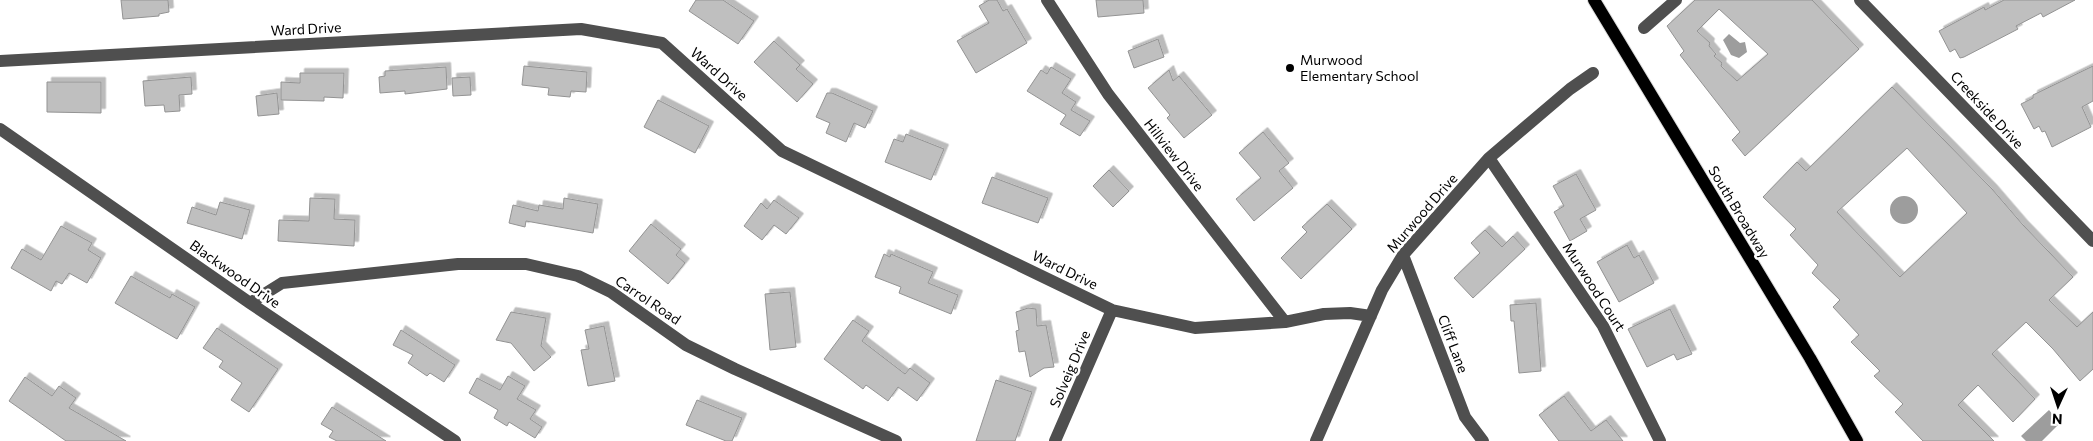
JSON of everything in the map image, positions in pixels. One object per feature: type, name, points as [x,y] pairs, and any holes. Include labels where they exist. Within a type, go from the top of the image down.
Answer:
[{"type":"main road","name":"South Broadway","points":[[1594,0],[1810,358],[1857,441]]},
{"type":"street","name":"Hillview Drive","points":[[1047,0],[1108,94],[1285,322]]},
{"type":"street","name":"Creekside Drive","points":[[1860,0],[2093,241]]},
{"type":"street","points":[[1653,15],[1670,1]]},
{"type":"street","points":[[1644,28],[1670,1]]},
{"type":"street","name":"Ward Drive","points":[[0,61],[581,29],[662,43],[782,151],[1112,310],[1195,328],[1285,322],[1324,314],[1350,312],[1371,316]]},
{"type":"street","name":"Murwood Drive","points":[[1316,441],[1382,290],[1403,255],[1489,158],[1570,89],[1593,73]]},
{"type":"street","name":"Blackwood Drive","points":[[0,129],[250,303],[455,441]]},
{"type":"street","name":"Murwood Court","points":[[1489,158],[1604,326],[1660,441]]},
{"type":"street","name":"Cliff Lane","points":[[1403,255],[1465,417],[1483,441]]},
{"type":"street","name":"Carrol Road","points":[[250,303],[282,283],[458,264],[526,264],[578,276],[611,292],[686,345],[735,370],[896,441]]},
{"type":"street","name":"Solveig Drive","points":[[1055,441],[1112,310]]},
{"type":"shaded area","points":[[1729,34],[1740,43],[1745,42],[1747,52],[1739,58],[1731,55],[1723,40]]},
{"type":"shaded area","points":[[1904,196],[1914,200],[1918,210],[1914,220],[1904,224],[1894,220],[1890,210],[1894,200]]},
{"type":"shaded area","points":[[2049,410],[2060,423],[2042,441],[2026,441],[2021,436]]},
{"type":"building","points":[[121,0],[168,0],[169,12],[159,14],[159,16],[123,19]]},
{"type":"building","points":[[696,0],[723,0],[754,21],[738,44],[689,11]]},
{"type":"building","points":[[989,0],[997,0],[1003,11],[1007,9],[1027,43],[976,73],[957,41],[989,23],[979,6]]},
{"type":"building","points":[[1096,0],[1143,0],[1144,13],[1098,17]]},
{"type":"building","points":[[1695,0],[1812,0],[1859,49],[1745,156],[1732,140],[1740,132],[1680,55],[1684,51],[1667,26]],"holes":[[[1719,9],[1768,54],[1737,81],[1721,66],[1722,63],[1714,56],[1716,54],[1709,46],[1710,43],[1697,31]]]},
{"type":"building","points":[[2004,0],[2075,0],[2043,17],[2041,13],[2016,26],[2018,29],[1964,57],[1960,58],[1955,49],[1950,52],[1939,31],[1984,7],[1985,10]]},
{"type":"building","points":[[1158,39],[1164,57],[1134,68],[1128,51]]},
{"type":"building","points":[[774,41],[800,65],[796,69],[813,84],[797,102],[754,62]]},
{"type":"building","points":[[524,66],[587,72],[586,92],[571,91],[570,97],[548,95],[549,88],[522,85]]},
{"type":"building","points":[[2093,66],[2093,101],[2082,107],[2091,127],[2052,147],[2045,131],[2042,132],[2039,126],[2034,129],[2021,104],[2033,98],[2033,95]]},
{"type":"building","points":[[446,67],[447,89],[405,94],[405,91],[380,93],[379,77],[385,76],[385,71]]},
{"type":"building","points":[[1051,67],[1071,79],[1062,93],[1076,102],[1071,110],[1090,121],[1080,136],[1060,124],[1066,115],[1027,91],[1041,70],[1047,74]]},
{"type":"building","points":[[1169,70],[1173,81],[1179,76],[1212,115],[1184,138],[1167,118],[1170,115],[1148,88]]},
{"type":"building","points":[[300,73],[344,73],[343,98],[324,97],[324,101],[281,100],[281,82],[300,83]]},
{"type":"building","points":[[191,77],[192,94],[179,95],[180,111],[165,112],[164,105],[145,106],[143,81]]},
{"type":"building","points":[[470,77],[471,95],[453,96],[452,78]]},
{"type":"building","points":[[47,82],[101,82],[101,113],[47,112]]},
{"type":"building","points":[[1892,87],[1992,189],[2023,225],[2073,277],[2049,300],[2077,327],[2093,312],[2093,369],[2080,381],[2053,349],[2026,322],[1992,354],[2035,399],[2013,422],[1978,385],[1958,405],[1994,441],[1923,441],[1895,412],[1903,404],[1874,376],[1880,371],[1851,342],[1859,335],[1833,307],[1840,300],[1812,273],[1818,265],[1790,235],[1796,229],[1763,197],[1797,162],[1806,171]],"holes":[[[1907,148],[1967,213],[1900,277],[1837,212]]]},
{"type":"building","points":[[277,93],[279,114],[258,116],[256,96]]},
{"type":"building","points":[[827,93],[832,93],[873,111],[865,128],[854,123],[846,142],[826,133],[830,123],[816,117]]},
{"type":"building","points":[[658,100],[709,126],[695,153],[644,127]]},
{"type":"building","points":[[1263,132],[1289,163],[1279,171],[1293,188],[1254,221],[1236,199],[1261,178],[1239,153]]},
{"type":"building","points":[[906,134],[944,149],[931,180],[885,162],[894,139],[903,142]]},
{"type":"building","points":[[1109,170],[1129,191],[1113,207],[1093,186]]},
{"type":"building","points":[[1576,174],[1596,210],[1580,219],[1587,231],[1570,241],[1554,212],[1564,206],[1553,186]]},
{"type":"building","points":[[992,177],[1048,198],[1038,223],[982,203]]},
{"type":"building","points":[[310,198],[335,199],[334,219],[355,220],[354,246],[278,241],[279,220],[309,221]]},
{"type":"building","points":[[564,198],[598,204],[593,233],[526,221],[525,227],[509,223],[513,205],[538,211],[539,205],[563,209]]},
{"type":"building","points":[[774,200],[799,218],[786,234],[774,225],[762,240],[744,226],[761,203],[767,209]]},
{"type":"building","points":[[220,202],[250,210],[242,239],[187,223],[192,207],[216,215]]},
{"type":"building","points":[[1327,204],[1352,229],[1301,279],[1281,258],[1307,232],[1302,227]]},
{"type":"building","points":[[651,224],[681,249],[676,255],[685,263],[668,284],[629,251]]},
{"type":"building","points":[[61,226],[92,243],[88,250],[101,258],[87,283],[69,273],[62,284],[56,281],[51,291],[11,268],[22,249],[41,260]]},
{"type":"building","points":[[1485,230],[1502,247],[1513,236],[1525,249],[1473,298],[1454,278],[1480,253],[1471,243]]},
{"type":"building","points":[[1627,245],[1634,258],[1639,255],[1654,283],[1619,302],[1597,262]]},
{"type":"building","points":[[884,254],[890,257],[891,254],[933,272],[928,283],[958,295],[951,314],[899,293],[901,287],[875,277]]},
{"type":"building","points":[[131,276],[170,298],[172,294],[195,307],[177,339],[115,303]]},
{"type":"building","points":[[790,292],[796,347],[770,350],[765,294]]},
{"type":"building","points":[[1536,303],[1541,371],[1519,373],[1514,321],[1511,321],[1510,305]]},
{"type":"building","points":[[1028,308],[1036,309],[1037,326],[1046,325],[1054,367],[1044,368],[1030,377],[1025,351],[1019,352],[1016,331],[1019,330],[1016,312]]},
{"type":"building","points":[[1670,309],[1692,354],[1677,360],[1674,354],[1647,367],[1628,329]]},
{"type":"building","points":[[511,312],[546,318],[541,346],[551,357],[534,371],[511,343],[496,340]]},
{"type":"building","points":[[853,320],[869,331],[862,341],[905,374],[910,368],[930,383],[917,401],[898,387],[888,401],[866,385],[863,389],[824,359]]},
{"type":"building","points":[[604,326],[615,381],[588,386],[581,350],[589,349],[585,330]]},
{"type":"building","points":[[217,328],[278,369],[249,412],[231,400],[242,383],[219,367],[223,361],[203,348]]},
{"type":"building","points":[[401,330],[455,365],[444,382],[430,373],[427,376],[408,363],[413,355],[393,345]]},
{"type":"building","points":[[508,376],[525,386],[517,399],[536,410],[530,419],[542,427],[535,438],[509,422],[507,426],[494,418],[498,410],[469,393],[477,378],[500,390]]},
{"type":"building","points":[[25,377],[52,396],[59,386],[76,398],[69,408],[126,441],[66,441],[9,401]]},
{"type":"building","points":[[996,380],[1032,392],[1015,441],[976,441]]},
{"type":"building","points":[[1564,396],[1591,431],[1606,420],[1623,441],[1559,441],[1539,415]]},
{"type":"building","points":[[697,400],[742,418],[732,441],[726,441],[686,425]]},
{"type":"building","points":[[332,407],[386,441],[337,441],[329,437],[333,431],[321,424]]},
{"type":"place","name":"Murwood Elementary School","points":[[1290,68]]}]
